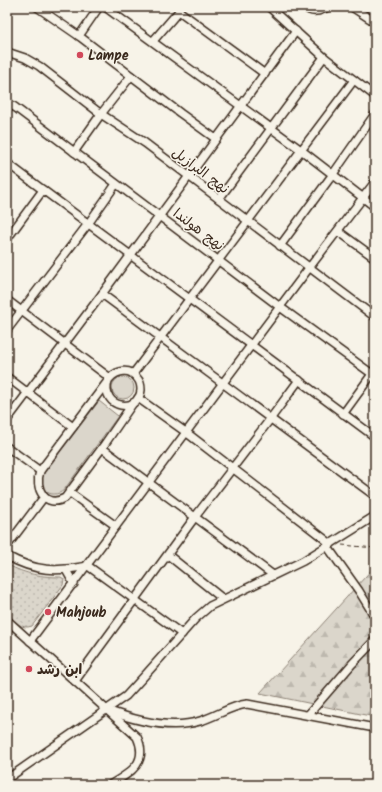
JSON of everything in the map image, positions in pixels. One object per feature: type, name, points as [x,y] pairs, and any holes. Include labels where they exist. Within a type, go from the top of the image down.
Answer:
[{"type":"street","points":[[37,7],[79,36],[216,139]]},
{"type":"street","points":[[79,36],[99,7]]},
{"type":"street","points":[[105,7],[301,150],[375,207]]},
{"type":"street","points":[[269,7],[324,57],[375,96]]},
{"type":"street","points":[[305,7],[308,10],[315,12],[328,7]]},
{"type":"street","points":[[352,7],[375,22]]},
{"type":"street","points":[[153,41],[179,9],[265,74]]},
{"type":"street","points":[[7,420],[296,32]]},
{"type":"street","name":"نهج البرازيل","points":[[7,52],[25,58],[39,66],[101,114],[145,143],[375,317]]},
{"type":"street","points":[[219,199],[324,57]]},
{"type":"street","points":[[74,152],[131,76]]},
{"type":"street","points":[[133,374],[354,80]]},
{"type":"street","name":"نهج هولندا","points":[[7,102],[280,307],[374,373]]},
{"type":"street","points":[[280,246],[375,114]]},
{"type":"street","points":[[7,163],[375,437]]},
{"type":"street","points":[[30,641],[88,566],[116,526],[375,182]]},
{"type":"street","points":[[7,330],[88,224],[116,184]]},
{"type":"street","points":[[7,239],[43,190]]},
{"type":"street","points":[[338,231],[375,258]]},
{"type":"street","points":[[102,294],[375,496]]},
{"type":"street","points":[[7,300],[64,343],[109,380]]},
{"type":"street","points":[[123,371],[133,374],[140,382],[141,388],[136,400],[70,493],[60,500],[50,500],[44,497],[38,484],[40,471],[109,380],[118,372],[123,371]]},
{"type":"street","points":[[343,414],[374,373]]},
{"type":"street","points":[[7,377],[73,427]]},
{"type":"street","points":[[109,380],[106,392],[112,402],[122,406],[136,400]]},
{"type":"street","points":[[75,681],[195,517],[234,468],[298,380]]},
{"type":"street","points":[[136,400],[187,432],[329,545],[375,617]]},
{"type":"street","points":[[7,447],[40,471]]},
{"type":"street","points":[[102,448],[273,575]]},
{"type":"street","points":[[70,493],[116,526]]},
{"type":"street","points":[[7,548],[44,497]]},
{"type":"street","points":[[7,778],[126,696],[203,612],[224,599],[303,561],[375,516]]},
{"type":"street","points":[[168,555],[224,599]]},
{"type":"street","points":[[7,556],[26,564],[52,570],[66,570],[88,566],[182,634]]},
{"type":"street","points":[[66,570],[74,584]]},
{"type":"street","points":[[7,620],[137,737],[142,747],[141,756],[136,766],[123,777],[110,785]]},
{"type":"street","points":[[308,715],[375,640]]},
{"type":"street","points":[[107,710],[137,720],[175,725],[200,721],[233,707],[247,704],[375,728]]},
{"type":"path","points":[[329,545],[375,548]]},
{"type":"green space","points":[[123,377],[131,380],[134,388],[131,396],[123,399],[115,396],[112,388],[115,380]]},
{"type":"green space","points":[[99,401],[118,416],[64,490],[54,494],[46,491],[43,488],[41,479],[43,474]]},
{"type":"green space","points":[[8,565],[27,573],[40,576],[61,577],[64,579],[63,585],[32,626],[21,626],[7,615]]},
{"type":"green space","points":[[375,566],[375,717],[260,693]]},
{"type":"place","name":"Lampe","points":[[80,55]]},
{"type":"place","name":"Mahjoub","points":[[48,612]]},
{"type":"place","name":"ابن رشد","points":[[29,669]]}]
